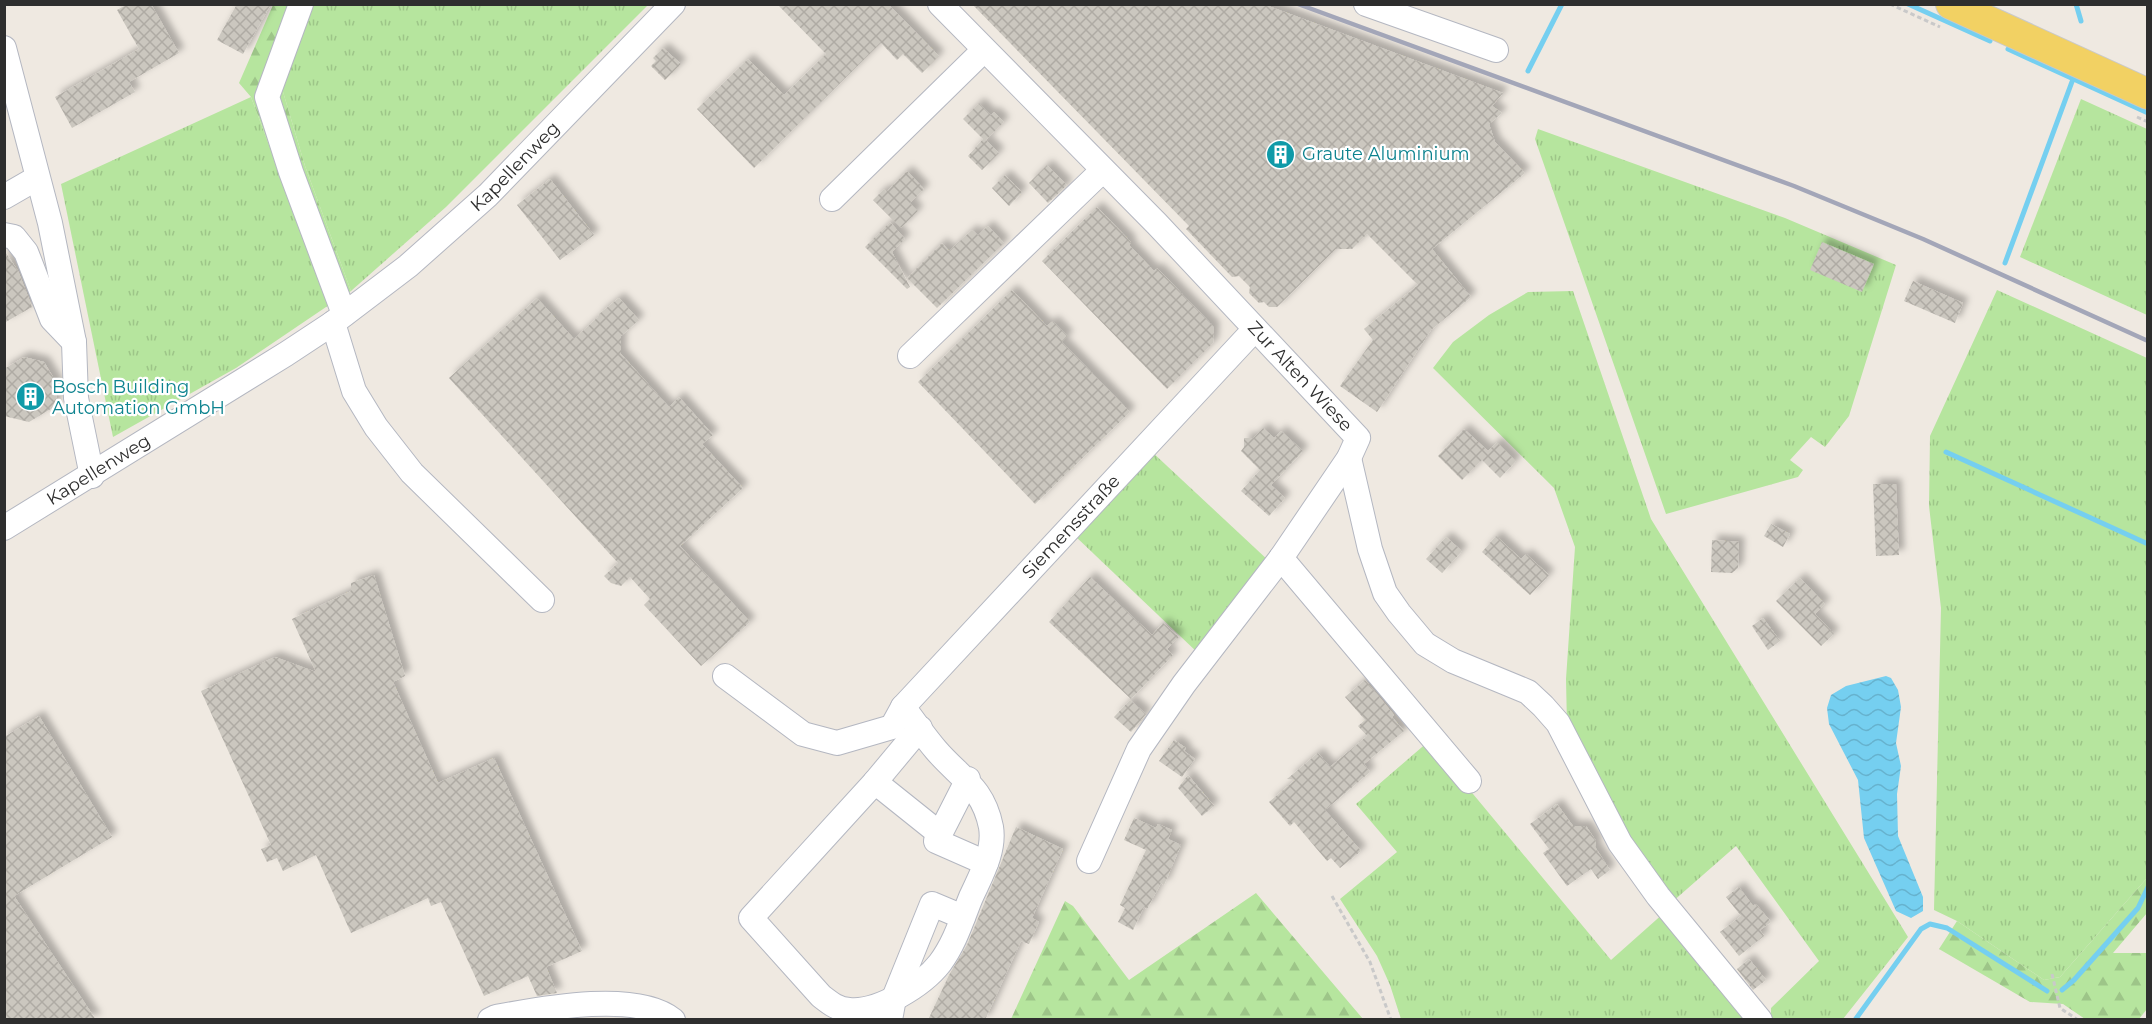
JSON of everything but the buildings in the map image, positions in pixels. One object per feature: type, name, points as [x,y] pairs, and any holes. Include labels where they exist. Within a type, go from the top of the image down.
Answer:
[{"type":"main road","points":[[1952,4],[2148,94]]},
{"type":"street","points":[[301,4],[267,97],[339,319],[354,391],[376,427],[412,473],[542,600]]},
{"type":"street","name":"Kapellenweg","points":[[4,528],[92,476],[339,319],[408,266],[488,195],[674,4]]},
{"type":"street","name":"Zur Alten Wiese","points":[[940,4],[1156,224],[1358,438],[1349,458],[1281,558],[1184,684],[1140,749],[1089,861]]},
{"type":"street","points":[[1366,4],[1496,50]]},
{"type":"street","points":[[4,48],[50,223],[74,342],[76,398],[92,476]]},
{"type":"street","points":[[832,199],[984,50]]},
{"type":"street","points":[[910,356],[1103,171]]},
{"type":"street","points":[[4,197],[37,178]]},
{"type":"street","points":[[4,235],[14,237],[26,252],[52,319],[74,342]]},
{"type":"street","name":"Siemensstraße","points":[[897,717],[1255,329]]},
{"type":"street","points":[[1349,458],[1370,549],[1385,592],[1399,613],[1425,644],[1453,661],[1528,692],[1544,706],[1558,723],[1620,843],[1658,896],[1760,1020]]},
{"type":"street","points":[[1281,558],[1469,781]]},
{"type":"street","points":[[725,676],[803,734],[837,744],[897,717],[920,728],[938,752],[968,779],[981,800],[991,828],[991,848],[986,863],[953,941],[940,963],[892,1009],[872,1007],[857,1010],[842,1009],[821,996],[752,918],[875,782],[920,728]]},
{"type":"street","points":[[968,779],[936,841],[986,863]]},
{"type":"street","points":[[875,782],[940,834]]},
{"type":"street","points":[[892,1009],[932,904],[963,917]]},
{"type":"street","points":[[490,1020],[557,1006],[621,1003],[665,1014],[673,1020]]},
{"type":"path","points":[[1332,896],[1370,962],[1391,1020]]},
{"type":"path","points":[[2052,974],[2060,1008],[2078,1020]]},
{"type":"green space","points":[[273,5],[309,5],[281,85],[305,166],[351,291],[329,305],[251,97],[239,83]]},
{"type":"green space","points":[[309,5],[648,5],[446,207],[351,291],[305,166],[281,85]]},
{"type":"green space","points":[[251,97],[329,305],[236,368],[113,437],[61,184]]},
{"type":"green space","points":[[2081,99],[2147,129],[2147,315],[2020,257]]},
{"type":"green space","points":[[1538,129],[1785,218],[1896,265],[1849,416],[1825,447],[1811,437],[1790,460],[1803,470],[1798,477],[1666,514],[1535,139]]},
{"type":"green space","points":[[1997,290],[2147,358],[2147,878],[2060,977],[2044,980],[1957,921],[1934,910],[1941,608],[1929,506],[1930,436]]},
{"type":"green space","points":[[1573,291],[1651,519],[1908,937],[1843,1019],[1771,1019],[1771,1008],[1819,961],[1736,846],[1671,903],[1641,865],[1567,726],[1566,679],[1575,547],[1554,488],[1433,368],[1453,342],[1489,315],[1528,292]]},
{"type":"green space","points":[[1151,451],[1270,562],[1199,654],[1074,535]]},
{"type":"green space","points":[[1429,741],[1611,960],[1665,912],[1753,1019],[1401,1019],[1390,985],[1377,956],[1340,899],[1397,852],[1356,804]]},
{"type":"green space","points":[[2147,878],[2147,913],[2113,953],[2147,953],[2147,1009],[2139,1019],[2085,1019],[2063,1004],[2030,1002],[1939,949],[1957,921],[2044,980],[2060,977]]},
{"type":"green space","points":[[1256,893],[1363,1019],[1011,1019],[1065,901],[1073,906],[1129,980]]},
{"type":"water","points":[[1886,676],[1891,678],[1898,690],[1901,707],[1896,743],[1901,766],[1897,794],[1898,836],[1923,897],[1923,911],[1911,918],[1896,911],[1864,838],[1858,780],[1829,724],[1827,708],[1831,695],[1846,686]]},
{"type":"waterway","points":[[1528,71],[1562,4]]},
{"type":"waterway","points":[[1908,4],[1990,41]]},
{"type":"waterway","points":[[2076,4],[2081,21]]},
{"type":"waterway","points":[[2008,49],[2148,113]]},
{"type":"waterway","points":[[2005,263],[2073,79]]},
{"type":"waterway","points":[[1946,452],[2148,544]]},
{"type":"waterway","points":[[2062,990],[2074,980],[2138,908],[2148,887]]},
{"type":"waterway","points":[[1855,1020],[1921,929],[1930,924],[1947,928],[2047,991]]},
{"type":"railway","points":[[1298,4],[1794,186],[1923,239],[2148,341]]},
{"type":"place","name":"Graute Aluminium","points":[[1281,154]]},
{"type":"place","name":"Bosch Building Automation GmbH","points":[[31,397]]}]
